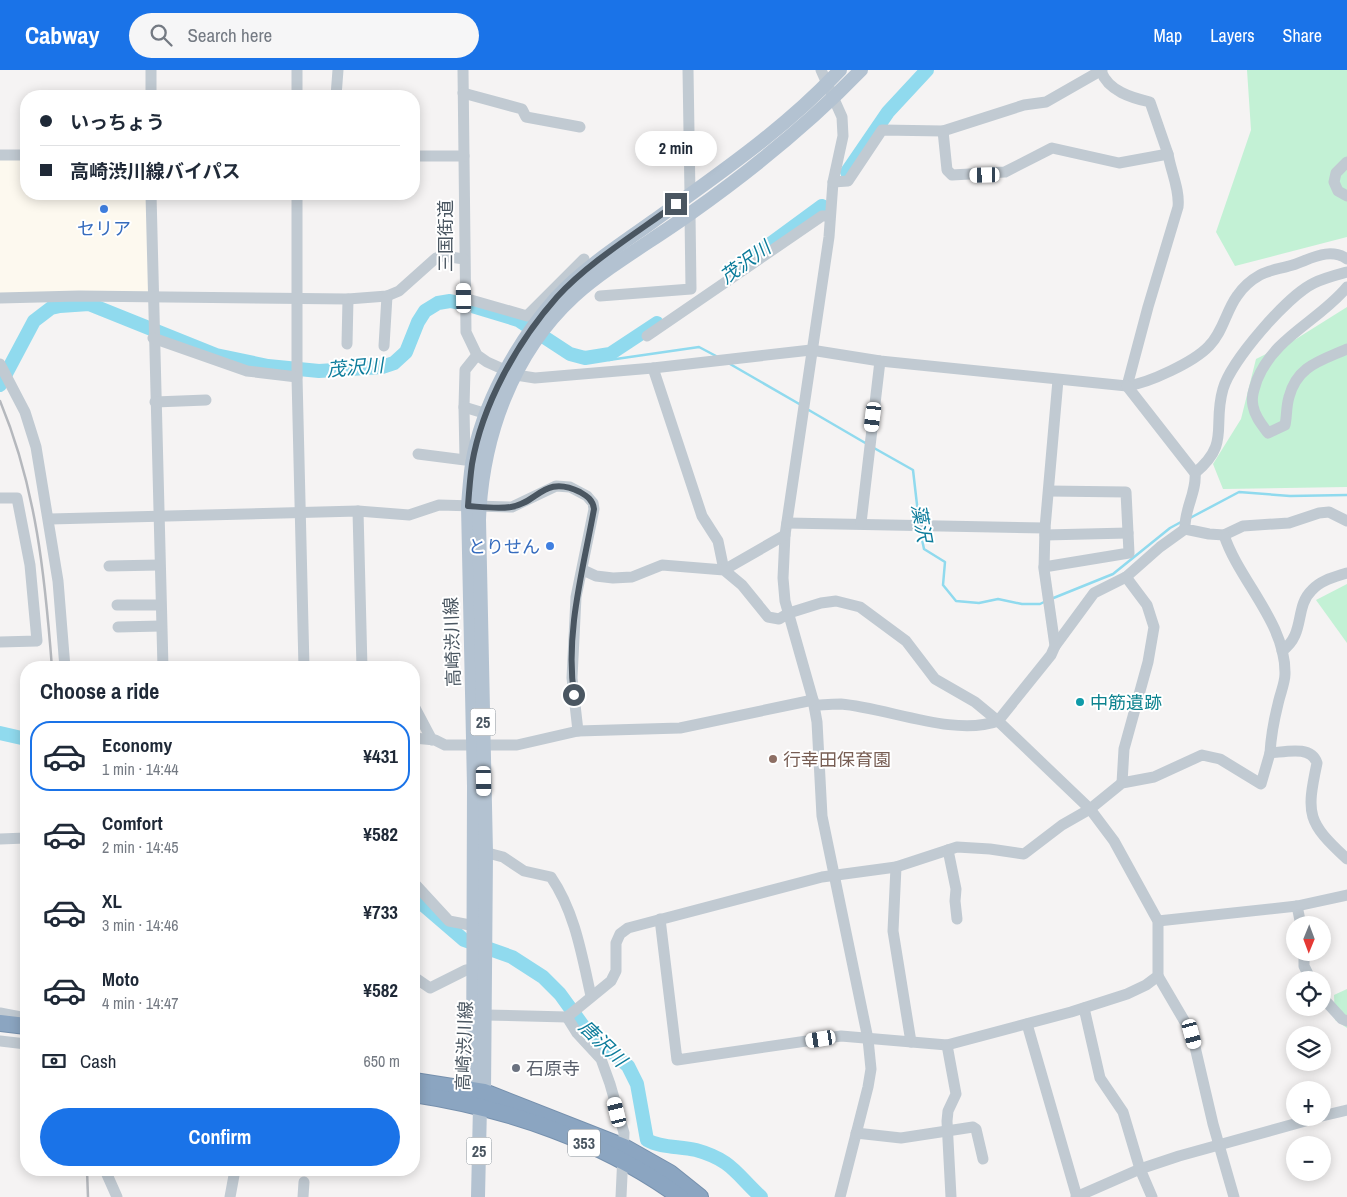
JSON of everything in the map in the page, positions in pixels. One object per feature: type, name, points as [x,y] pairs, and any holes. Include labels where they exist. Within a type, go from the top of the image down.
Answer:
[{"type":"highway","points":[[0,1022],[20,1025]]},
{"type":"highway","points":[[0,1032],[20,1035]]},
{"type":"highway","points":[[420,1082],[479,1096]]},
{"type":"highway","points":[[420,1094],[479,1096]]},
{"type":"highway","name":"353","points":[[479,1096],[670,1173],[700,1197]]},
{"type":"highway","name":"353","points":[[624,1154],[680,1197]]},
{"type":"main road","name":"25","points":[[474,506],[472,465],[487,414],[558,296],[587,271],[760,142],[827,84],[840,70]]},
{"type":"main road","name":"25","points":[[536,332],[576,295],[768,156],[834,98],[861,70]]},
{"type":"main road","name":"25","points":[[474,506],[488,446],[504,400],[511,372]]},
{"type":"main road","name":"高崎渋川線","points":[[474,506],[480,851],[478,932],[485,1015],[479,1096]]},
{"type":"main road","name":"高崎渋川線","points":[[479,1096],[474,969],[480,952]]},
{"type":"main road","name":"25","points":[[478,1197],[479,1096]]},
{"type":"street","points":[[151,70],[151,90]]},
{"type":"street","points":[[297,70],[297,90]]},
{"type":"street","points":[[336,90],[338,70]]},
{"type":"street","name":"三国街道","points":[[463,70],[464,304],[466,332],[477,355]]},
{"type":"street","points":[[688,70],[690,194]]},
{"type":"street","points":[[821,70],[842,117],[844,136],[833,182],[830,216],[785,536],[783,578],[789,613],[814,702],[822,816],[868,1039],[872,1069],[840,1197]]},
{"type":"street","points":[[833,182],[848,181],[882,130],[943,132],[1024,105],[1046,102],[1102,71],[1103,77],[1125,96],[1150,102],[1180,196],[1127,386]]},
{"type":"street","points":[[463,93],[522,108],[526,117],[580,127]]},
{"type":"street","points":[[943,132],[948,170],[952,175],[1005,172],[1052,148],[1119,163],[1168,154]]},
{"type":"street","points":[[0,154],[20,155]]},
{"type":"street","points":[[420,156],[464,156]]},
{"type":"street","points":[[1347,162],[1336,173],[1334,182],[1338,191],[1347,196]]},
{"type":"street","points":[[151,200],[162,661]]},
{"type":"street","points":[[297,200],[297,372],[304,661]]},
{"type":"street","points":[[600,296],[623,296],[692,289],[690,214]]},
{"type":"street","points":[[647,336],[822,216],[830,216]]},
{"type":"street","points":[[418,454],[465,460],[465,370],[477,355],[511,372],[535,378],[653,368],[811,350],[880,361],[1127,386],[1146,381],[1208,347],[1217,337],[1237,296],[1248,283],[1259,276],[1323,254],[1336,253],[1347,259]]},
{"type":"street","points":[[0,298],[79,296],[348,299],[387,296],[403,288],[436,258],[442,256],[464,259]]},
{"type":"street","points":[[464,304],[527,316],[584,259]]},
{"type":"street","points":[[1195,472],[1214,454],[1218,442],[1219,411],[1223,390],[1230,372],[1238,360],[1293,297],[1314,283],[1347,272]]},
{"type":"street","points":[[1347,287],[1284,342],[1262,369],[1252,395],[1253,407],[1258,420],[1268,432],[1285,425],[1288,400],[1297,376],[1309,366],[1347,350]]},
{"type":"street","points":[[384,346],[387,296]]},
{"type":"street","points":[[347,344],[348,299]]},
{"type":"street","points":[[153,338],[247,371],[297,372]]},
{"type":"street","points":[[861,523],[880,361]]},
{"type":"street","points":[[0,365],[31,427],[50,519],[58,581],[64,661]]},
{"type":"street","points":[[653,368],[702,516],[718,541],[724,570],[742,585],[768,616],[779,619],[789,613],[836,600],[860,607],[891,628],[906,641],[936,679],[975,702],[998,721],[1090,809],[1114,841],[1158,921],[1158,976],[1192,1034],[1219,1145],[1234,1197]]},
{"type":"street","points":[[1055,646],[1044,567],[1045,532],[1058,380]]},
{"type":"street","points":[[1127,386],[1195,472],[1196,482],[1185,517],[1185,529]]},
{"type":"street","points":[[155,402],[206,400]]},
{"type":"street","points":[[464,407],[487,414]]},
{"type":"street","points":[[50,519],[358,511],[409,515],[439,505],[512,507],[556,486],[570,487],[587,496],[593,503],[594,509],[576,597],[572,678],[578,731]]},
{"type":"street","points":[[1044,567],[1129,553],[1126,492],[1049,491]]},
{"type":"street","points":[[0,498],[17,498],[30,565],[37,642],[0,642]]},
{"type":"street","points":[[358,511],[362,661]]},
{"type":"street","points":[[420,739],[432,740],[445,745],[517,745],[578,731],[680,728],[814,702],[842,704],[961,726],[988,725],[998,721],[1094,593],[1126,577],[1160,547],[1185,529],[1224,535],[1244,526],[1289,523],[1319,513],[1329,512],[1347,521]]},
{"type":"street","points":[[787,523],[861,523],[1045,532],[1128,533]]},
{"type":"street","points":[[485,1015],[567,1016],[611,981],[615,975],[616,943],[620,934],[628,928],[697,911],[776,888],[833,876],[896,867],[956,847],[1024,854],[1062,825],[1090,809],[1122,783],[1154,777],[1202,755],[1220,759],[1261,784],[1270,753],[1272,728],[1285,675],[1282,651],[1254,592],[1230,553],[1224,535]]},
{"type":"street","points":[[583,570],[596,576],[613,578],[632,576],[662,565],[724,570],[785,536]]},
{"type":"street","points":[[109,566],[159,565]]},
{"type":"street","points":[[1282,651],[1291,645],[1298,629],[1303,604],[1312,590],[1327,580],[1347,573]]},
{"type":"street","points":[[1122,783],[1124,749],[1148,662],[1154,628],[1147,605],[1126,577]]},
{"type":"street","points":[[117,605],[160,605]]},
{"type":"street","points":[[118,627],[161,626]]},
{"type":"street","points":[[420,717],[432,740]]},
{"type":"street","points":[[1270,753],[1302,751],[1315,757],[1317,762],[1310,808],[1312,818],[1321,835],[1347,859]]},
{"type":"street","points":[[0,839],[20,838]]},
{"type":"street","points":[[948,850],[956,889],[957,919]]},
{"type":"street","points":[[480,851],[503,857],[524,870],[551,878],[563,895],[578,939],[591,996]]},
{"type":"street","points":[[896,867],[893,931],[911,1042]]},
{"type":"street","points":[[420,889],[449,920],[478,932]]},
{"type":"street","points":[[1158,921],[1297,906],[1347,895]]},
{"type":"street","points":[[1297,906],[1299,916]]},
{"type":"street","points":[[660,919],[677,1060],[841,1036],[947,1045],[1084,1008],[1127,994],[1146,985],[1158,976]]},
{"type":"street","points":[[420,981],[430,988],[466,970],[474,969]]},
{"type":"street","points":[[1331,1007],[1342,1019],[1347,1021]]},
{"type":"street","points":[[1084,1008],[1100,1078],[1122,1112],[1140,1169],[1152,1197]]},
{"type":"street","points":[[0,1013],[20,1017]]},
{"type":"street","points":[[567,1016],[577,1033],[601,1059],[624,1134],[621,1197]]},
{"type":"street","points":[[1027,1024],[1077,1197],[1140,1169],[1287,1126]]},
{"type":"street","points":[[0,1041],[20,1043]]},
{"type":"street","points":[[947,1045],[956,1094],[948,1111],[951,1197]]},
{"type":"street","points":[[1331,1114],[1347,1110]]},
{"type":"street","points":[[856,1133],[901,1138],[915,1134],[948,1132],[968,1126],[976,1130],[983,1160]]},
{"type":"street","points":[[108,1176],[117,1197]]},
{"type":"street","points":[[230,1197],[234,1176]]},
{"type":"street","points":[[303,1197],[304,1182]]},
{"type":"shaded area","points":[[0,156],[20,157],[20,200],[149,200],[150,296],[0,295]]},
{"type":"green space","points":[[1247,70],[1347,70],[1347,237],[1235,266],[1216,232],[1251,130]]},
{"type":"green space","points":[[1347,307],[1347,487],[1223,489],[1213,464],[1241,419],[1256,359],[1296,339]]},
{"type":"green space","points":[[1347,584],[1347,643],[1316,600]]},
{"type":"green space","points":[[1347,989],[1347,1028],[1335,1020],[1334,995]]},
{"type":"waterway","name":"茂沢川","points":[[847,172],[888,112],[927,70]]},
{"type":"waterway","name":"茂沢川","points":[[732,272],[822,206]]},
{"type":"waterway","name":"茂沢川","points":[[0,385],[34,321],[51,308],[60,306],[89,304],[216,355],[268,366],[319,371],[382,367],[394,363],[406,352],[418,322],[425,311],[438,303],[450,301],[518,320],[570,354],[585,358],[610,354],[657,323]]},
{"type":"waterway","name":"藻沢","points":[[604,356],[609,360],[699,347],[716,356]]},
{"type":"waterway","name":"藻沢","points":[[730,364],[801,405]]},
{"type":"waterway","name":"藻沢","points":[[807,409],[867,444]]},
{"type":"waterway","name":"藻沢","points":[[874,448],[913,470],[919,522]]},
{"type":"waterway","name":"藻沢","points":[[1190,518],[1239,492],[1290,496],[1347,495]]},
{"type":"waterway","name":"藻沢","points":[[1051,599],[1113,574],[1170,528],[1181,522]]},
{"type":"waterway","name":"藻沢","points":[[920,530],[924,549],[945,562],[943,585],[956,601],[979,603],[998,599],[1022,604],[1040,604],[1046,601]]},
{"type":"waterway","name":"唐沢川","points":[[0,733],[20,738]]},
{"type":"waterway","name":"唐沢川","points":[[420,902],[464,940],[512,957],[543,977],[560,994],[586,1030],[628,1066],[637,1084],[647,1140],[664,1146],[696,1150],[718,1158],[733,1169],[761,1197]]},
{"type":"railway","points":[[0,401],[22,466],[37,532],[51,661]]},
{"type":"railway","points":[[87,1176],[88,1197]]},
{"type":"place","name":"セリア","points":[[104,209]]},
{"type":"place","name":"とりせん","points":[[550,546]]},
{"type":"place","name":"中筋遺跡","points":[[1080,702]]},
{"type":"place","name":"行幸田保育園","points":[[773,759]]},
{"type":"place","name":"石原寺","points":[[516,1068]]},
{"type":"route","points":[[574,695],[572,678],[576,597],[583,570],[594,509],[593,503],[587,496],[570,487],[556,486],[512,507],[468,506],[472,465],[476,446],[498,387],[520,345],[536,324],[558,296],[587,271],[676,204]]}]
